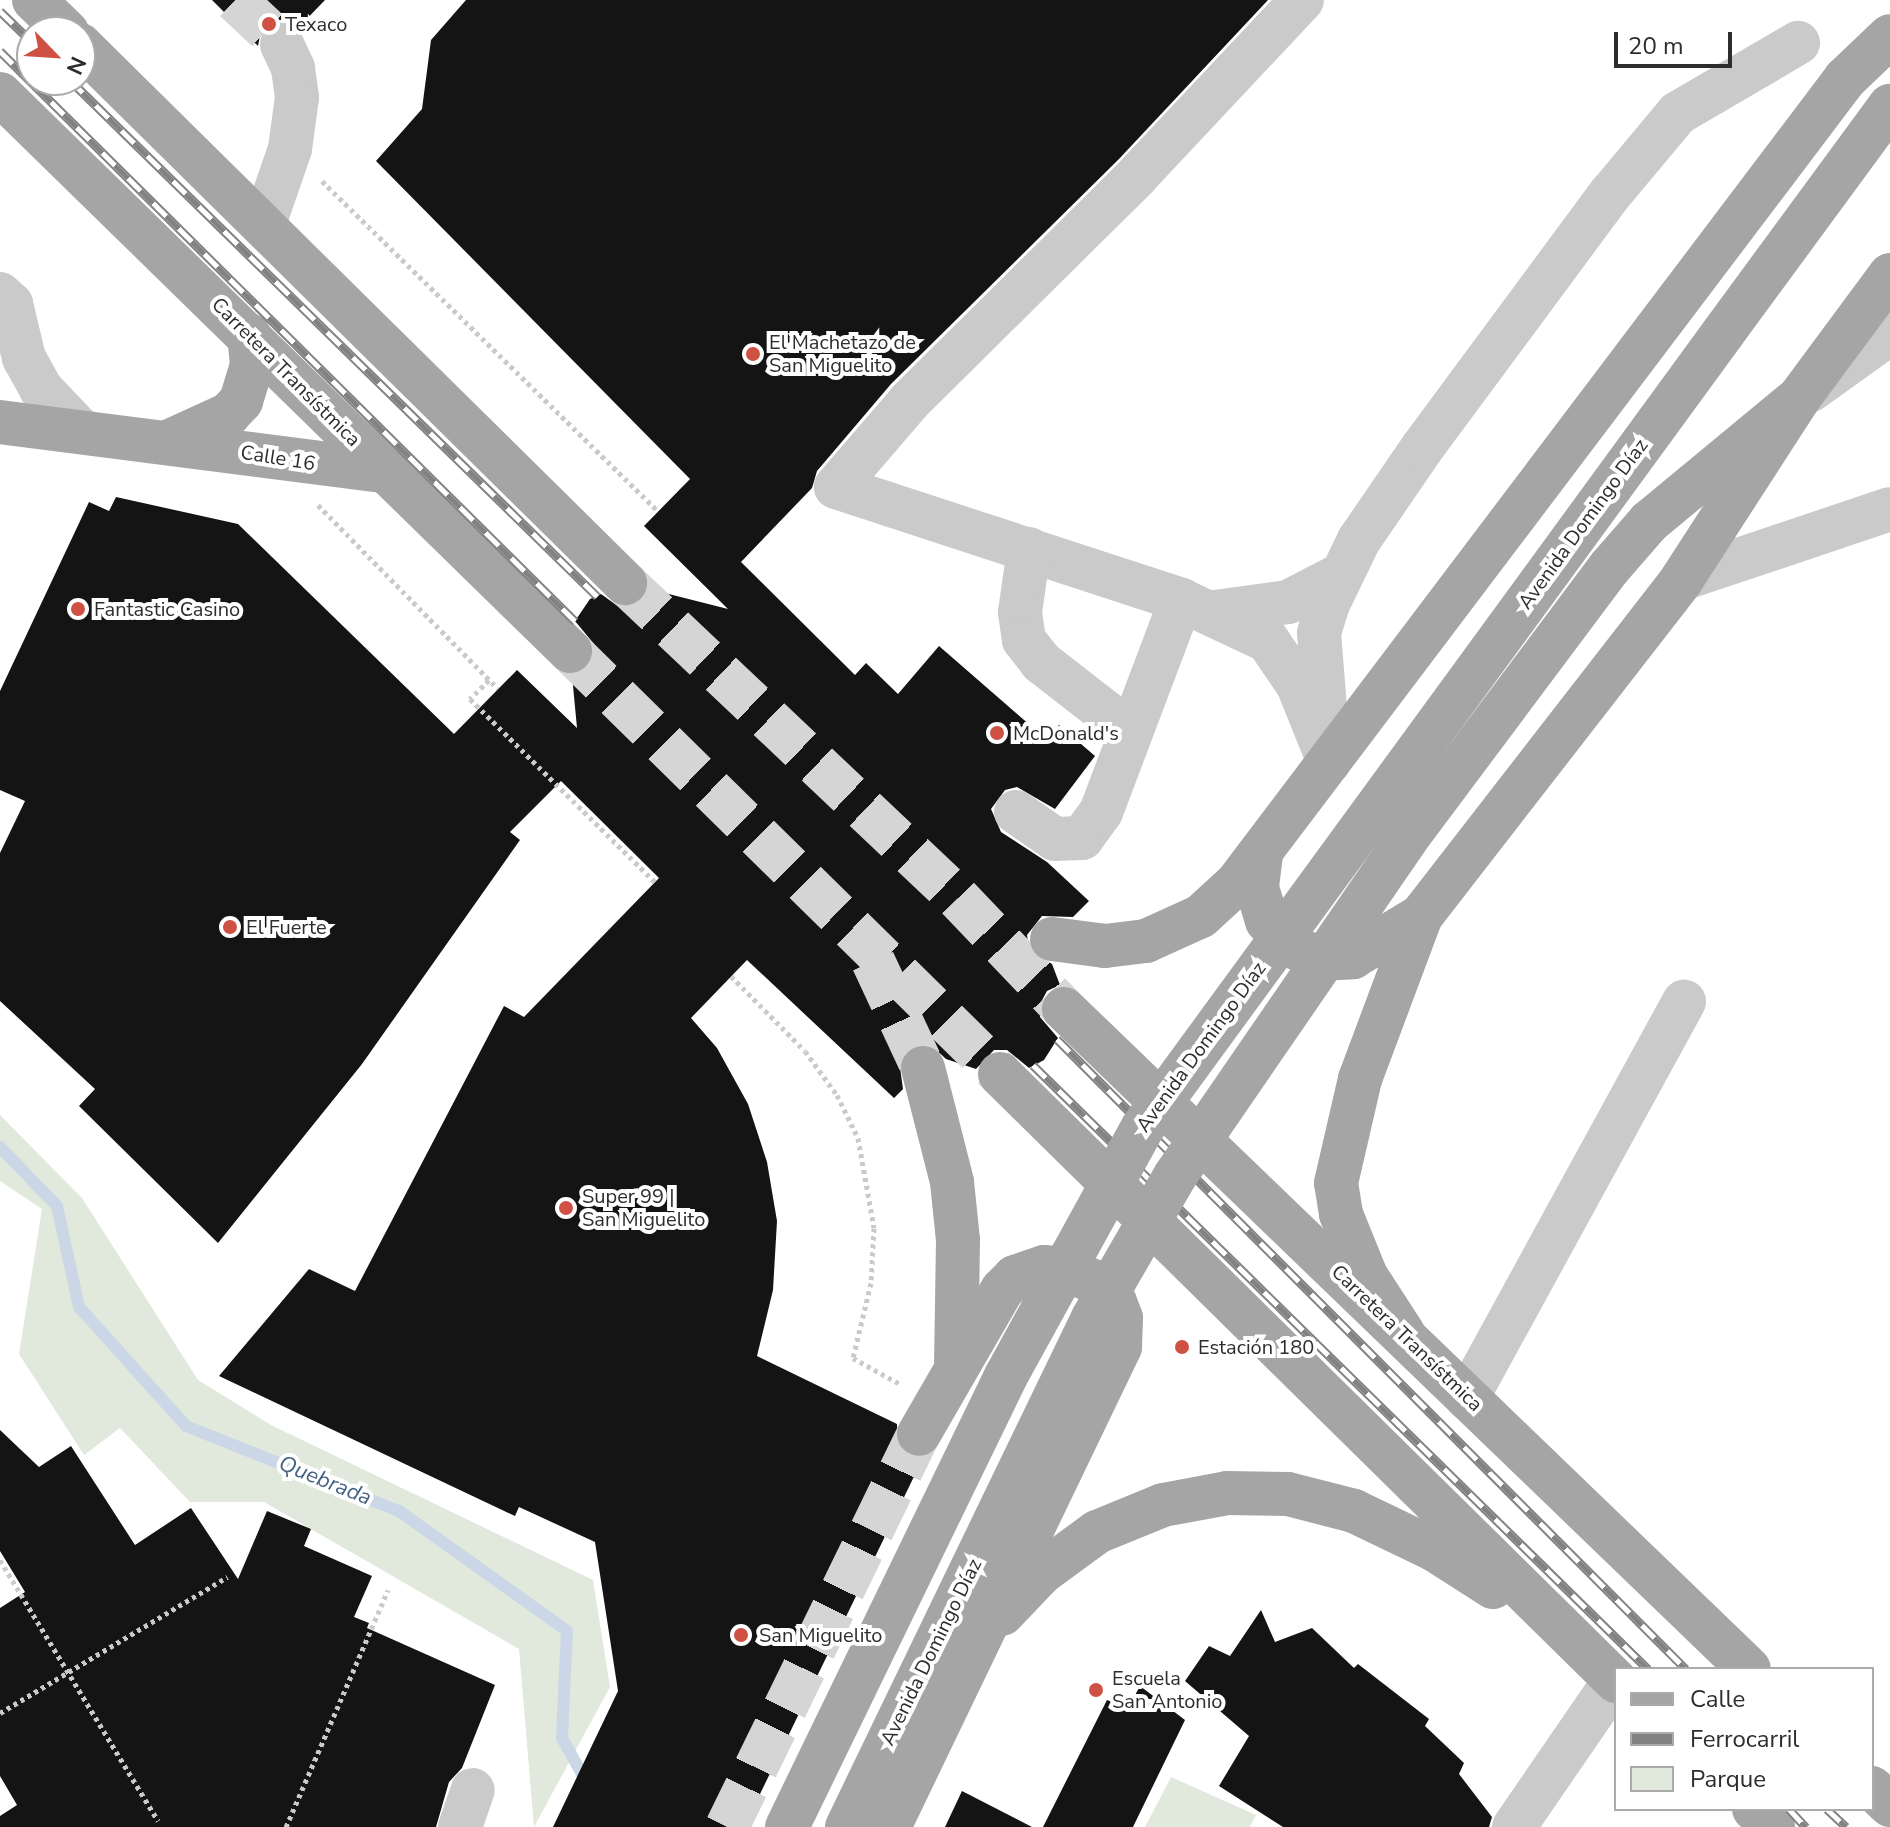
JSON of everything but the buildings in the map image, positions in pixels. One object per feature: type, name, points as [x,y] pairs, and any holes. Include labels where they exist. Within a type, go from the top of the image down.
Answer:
[{"type":"main road","points":[[34,0],[50,16]]},
{"type":"main road","points":[[1052,939],[1126,946],[1166,935],[1219,901],[1261,854],[1845,79],[1890,36]]},
{"type":"main road","points":[[96,61],[625,583]]},
{"type":"main road","name":"Carretera Transístmica","points":[[0,94],[570,651]]},
{"type":"main road","name":"Avenida Domingo Díaz","points":[[787,1827],[1006,1376],[1143,1127],[1890,106]]},
{"type":"main road","points":[[1403,1333],[1366,1276],[1341,1214],[1336,1183],[1360,1079],[1421,916],[1682,579],[1799,398],[1890,275]]},
{"type":"main road","name":"Calle 16","points":[[170,441],[229,414],[241,401],[252,364],[249,335]]},
{"type":"main road","name":"Avenida Domingo Díaz","points":[[847,1827],[1086,1332],[1175,1176],[1413,830],[1609,568],[1649,522],[1799,398]]},
{"type":"main road","name":"Calle 16","points":[[0,422],[170,441],[388,472]]},
{"type":"main road","points":[[1261,854],[1257,888],[1267,921],[1289,945],[1320,959],[1353,957],[1421,916]]},
{"type":"main road","name":"Carretera Transístmica","points":[[1064,1009],[1747,1667]]},
{"type":"main road","points":[[923,1068],[935,1106],[957,1226],[937,1401]]},
{"type":"main road","points":[[1000,1074],[1614,1678]]},
{"type":"main road","points":[[889,1827],[1120,1347],[1121,1318],[1115,1302],[1093,1281],[1061,1268],[1030,1270],[1002,1290],[937,1401]]},
{"type":"main road","points":[[953,1690],[1005,1610],[1070,1550],[1136,1514],[1227,1493],[1288,1494],[1354,1511],[1435,1550],[1563,1630]]},
{"type":"main road","points":[[1874,1790],[1890,1805]]},
{"type":"main road","points":[[1756,1811],[1773,1827]]},
{"type":"street","points":[[1302,0],[1137,176],[909,402],[836,487],[1198,606],[1268,641],[1286,663],[1329,762]]},
{"type":"street","points":[[1329,762],[1319,633],[1359,540],[1422,448],[1611,193],[1678,113],[1798,43]]},
{"type":"street","points":[[264,224],[290,149],[297,97],[293,68],[282,44]]},
{"type":"street","points":[[0,294],[11,304],[24,358],[41,389],[81,431]]},
{"type":"street","points":[[1799,398],[1890,333]]},
{"type":"street","points":[[1682,579],[1890,509]]},
{"type":"street","points":[[1029,549],[1020,612],[1024,640],[1041,662],[1130,731]]},
{"type":"street","points":[[1198,606],[1288,602],[1342,574]]},
{"type":"street","points":[[1016,812],[1055,839],[1082,838],[1101,812],[1130,731],[1198,606]]},
{"type":"street","points":[[1467,1398],[1684,1001]]},
{"type":"street","points":[[1514,1827],[1614,1683]]},
{"type":"path","points":[[290,149],[658,511]]},
{"type":"path","points":[[316,503],[498,689]]},
{"type":"path","points":[[489,680],[470,699],[655,882]]},
{"type":"path","points":[[731,976],[805,1051],[837,1095],[858,1138],[874,1228],[871,1283],[853,1358],[937,1401]]},
{"type":"path","points":[[0,1560],[158,1821]]},
{"type":"path","points":[[0,1713],[227,1577]]},
{"type":"path","points":[[286,1827],[388,1590]]},
{"type":"green space","points":[[0,1115],[82,1198],[198,1380],[271,1425],[593,1580],[610,1687],[534,1827],[519,1649],[264,1502],[190,1502],[120,1428],[84,1455],[19,1354],[42,1209],[0,1181]]},
{"type":"green space","points":[[1171,1777],[1256,1815],[1250,1827],[1145,1827]]},
{"type":"waterway","name":"Quebrada","points":[[0,1147],[57,1206],[79,1307],[186,1426],[399,1511],[567,1631],[562,1738],[587,1783]]},
{"type":"tunnel","points":[[235,0],[282,44]]},
{"type":"tunnel","points":[[625,583],[958,898],[1064,1009]]},
{"type":"tunnel","points":[[570,651],[1000,1074]]},
{"type":"tunnel","points":[[873,961],[923,1068]]},
{"type":"tunnel","points":[[727,1827],[919,1434]]},
{"type":"railway","points":[[0,11],[16,26]]},
{"type":"railway","points":[[0,51],[575,621]]},
{"type":"railway","points":[[86,96],[597,596]]},
{"type":"railway","points":[[1057,1039],[1684,1667]]},
{"type":"railway","points":[[1033,1065],[1646,1667]]},
{"type":"railway","points":[[1791,1811],[1806,1827]]},
{"type":"railway","points":[[1829,1811],[1846,1827]]},
{"type":"place","name":"Texaco","points":[[269,24]]},
{"type":"place","name":"El Machetazo de San Miguelito","points":[[753,354]]},
{"type":"place","name":"Fantastic Casino","points":[[78,609]]},
{"type":"place","name":"McDonald's","points":[[997,733]]},
{"type":"place","name":"El Fuerte","points":[[230,927]]},
{"type":"place","name":"Super 99 | San Miguelito","points":[[566,1208]]},
{"type":"place","name":"Estación 180","points":[[1182,1347]]},
{"type":"place","name":"San Miguelito","points":[[741,1635]]},
{"type":"place","name":"Escuela San Antonio","points":[[1096,1690]]}]
